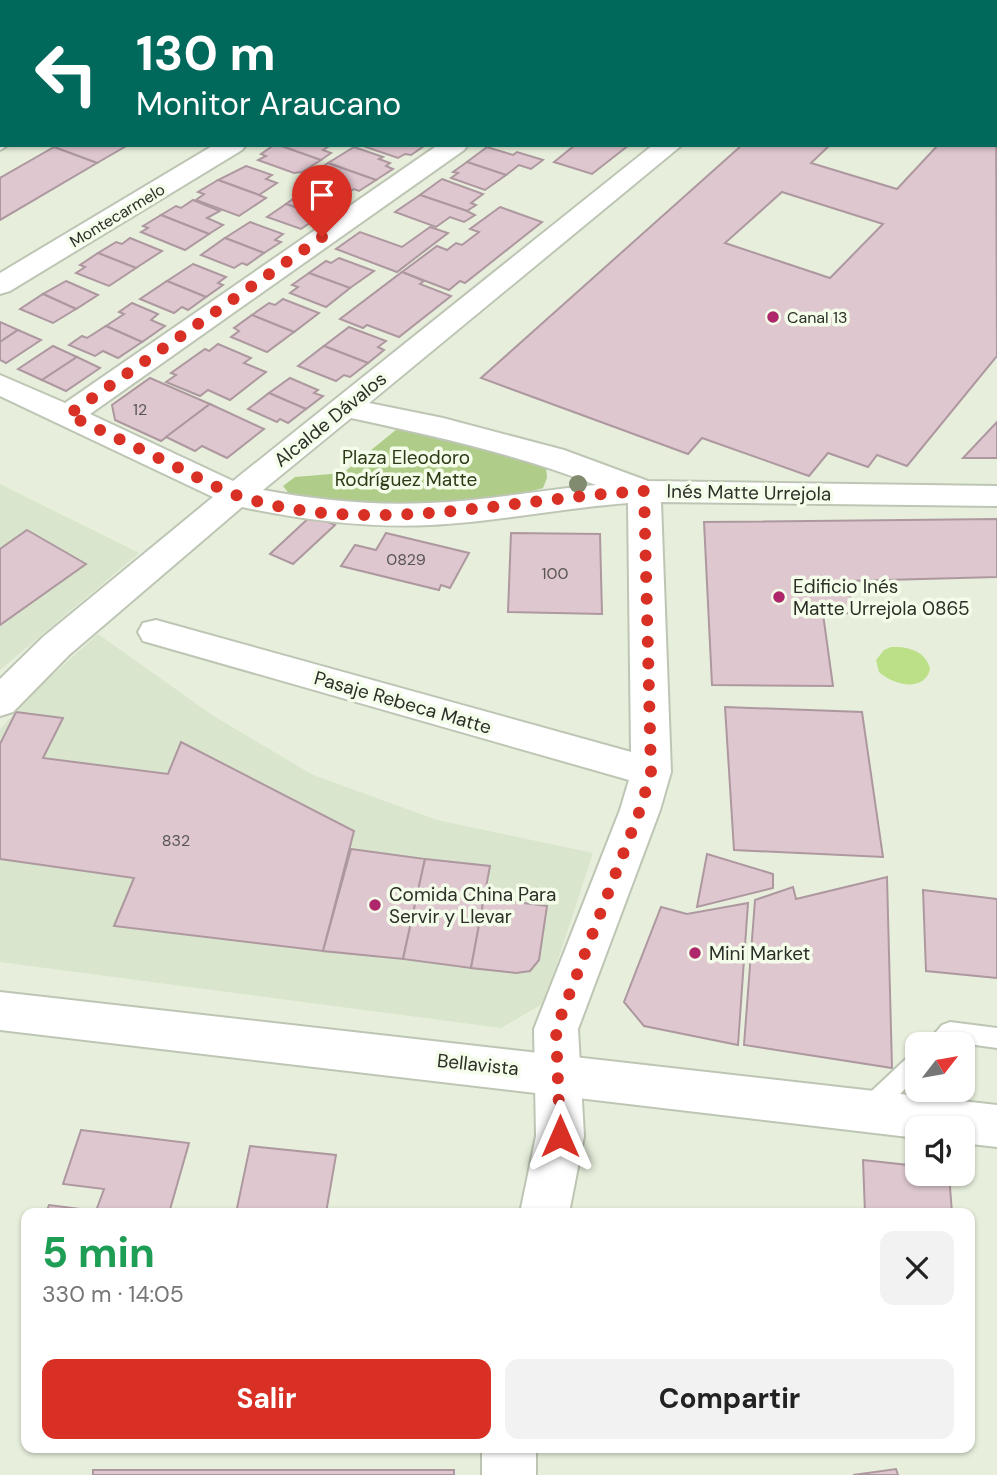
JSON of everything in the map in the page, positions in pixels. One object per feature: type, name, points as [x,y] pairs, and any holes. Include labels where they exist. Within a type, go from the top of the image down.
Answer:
[{"type":"street","name":"Montecarmelo","points":[[0,285],[230,147]]},
{"type":"street","points":[[68,415],[452,147]]},
{"type":"street","name":"Alcalde Dávalos","points":[[0,702],[56,646],[236,495],[667,147]]},
{"type":"street","points":[[0,384],[236,495],[313,510],[390,515],[472,510],[539,500],[644,491],[651,772],[640,810],[556,1029],[560,1136],[545,1208]]},
{"type":"street","name":"Inés Matte Urrejola","points":[[344,407],[443,428],[553,457],[644,491],[997,496]]},
{"type":"street","points":[[539,500],[555,481],[557,469],[553,457]]},
{"type":"street","name":"Pasaje Rebeca Matte","points":[[156,632],[651,772]]},
{"type":"street","name":"Bellavista","points":[[0,1011],[558,1073],[997,1126]]},
{"type":"street","points":[[509,1453],[509,1475]]},
{"type":"lane","points":[[975,1035],[997,1038]]},
{"type":"lane","points":[[867,1110],[905,1074]]},
{"type":"shaded area","points":[[0,484],[139,553],[0,670]]},
{"type":"shaded area","points":[[98,634],[212,715],[313,775],[437,820],[593,853],[544,1003],[501,1028],[0,962],[0,729],[38,688]]},
{"type":"shaded area","points":[[904,647],[925,658],[930,669],[927,677],[915,684],[908,684],[892,680],[879,672],[876,660],[884,650]]},
{"type":"green space","name":"Plaza Eleodoro Rodríguez Matte","points":[[397,429],[536,458],[546,466],[547,478],[543,488],[512,495],[419,504],[294,500],[283,486],[295,477],[343,473]]},
{"type":"building","points":[[54,147],[125,147],[97,163]]},
{"type":"building","points":[[54,147],[97,163],[0,220],[0,178]]},
{"type":"building","points":[[271,147],[285,147],[321,160],[302,172],[294,173],[258,160],[266,156],[261,154]]},
{"type":"building","points":[[285,147],[328,147],[323,150],[331,153],[321,160]]},
{"type":"building","points":[[354,147],[383,157],[379,159],[390,163],[386,166],[393,169],[376,180],[328,163]]},
{"type":"building","points":[[366,147],[423,147],[411,155],[405,154],[398,158]]},
{"type":"building","points":[[487,147],[543,160],[531,169],[519,165],[506,175],[467,162]]},
{"type":"building","points":[[573,147],[626,147],[592,174],[554,162]]},
{"type":"building","name":"Canal 13","points":[[740,147],[828,147],[811,163],[897,189],[936,147],[996,147],[997,356],[907,466],[877,455],[868,467],[828,453],[809,476],[702,438],[688,454],[481,378]],"holes":[[[782,192],[883,224],[830,278],[725,243]]]},
{"type":"building","points":[[467,162],[506,175],[485,190],[451,178],[458,173],[453,172]]},
{"type":"building","points":[[328,163],[376,180],[359,191],[354,189],[346,194],[314,183],[325,175],[315,172]]},
{"type":"building","points":[[246,166],[272,175],[266,179],[277,183],[259,195],[218,180]]},
{"type":"building","points":[[442,179],[483,194],[471,203],[476,205],[467,211],[420,195]]},
{"type":"building","points":[[218,180],[266,198],[239,216],[196,200],[204,194],[198,192]]},
{"type":"building","points":[[304,191],[338,203],[320,216],[286,204]]},
{"type":"building","points":[[420,195],[475,215],[464,222],[450,217],[436,227],[395,212]]},
{"type":"building","points":[[193,200],[220,211],[207,218],[223,225],[209,234],[161,215],[176,206],[181,208]]},
{"type":"building","points":[[286,204],[320,216],[301,229],[267,217]]},
{"type":"building","points":[[500,207],[542,222],[465,283],[460,281],[449,290],[402,272],[437,246],[447,250],[456,243],[462,245],[479,232],[470,229]]},
{"type":"building","points":[[161,215],[209,234],[185,250],[141,232],[148,228],[143,226]]},
{"type":"building","points":[[250,222],[283,234],[275,240],[281,242],[264,253],[225,238]]},
{"type":"building","points":[[430,227],[448,233],[397,272],[336,249],[360,232],[402,247]]},
{"type":"building","points":[[130,238],[162,251],[136,268],[98,253],[116,242],[122,244]]},
{"type":"building","points":[[225,238],[264,253],[247,265],[242,263],[234,268],[201,255]]},
{"type":"building","points":[[98,253],[136,268],[109,286],[76,273],[85,267],[80,265]]},
{"type":"building","points":[[339,258],[374,271],[350,288],[309,273],[326,261],[331,263]]},
{"type":"building","points":[[193,264],[226,277],[218,283],[223,285],[206,297],[167,281]]},
{"type":"building","points":[[402,272],[424,281],[420,284],[451,296],[399,337],[367,325],[363,328],[340,319]]},
{"type":"building","points":[[309,273],[350,288],[326,307],[290,293],[298,287],[292,285]]},
{"type":"building","points":[[66,281],[98,295],[76,309],[43,294]]},
{"type":"building","points":[[167,281],[206,297],[188,310],[182,307],[174,313],[140,299]]},
{"type":"building","points":[[43,294],[76,309],[53,323],[20,309]]},
{"type":"building","points":[[283,299],[319,313],[294,332],[252,315],[269,303],[275,305]]},
{"type":"building","points":[[132,303],[158,314],[151,320],[165,326],[142,342],[106,326],[124,314],[119,312]]},
{"type":"building","points":[[252,315],[294,332],[267,352],[231,337],[239,331],[234,328]]},
{"type":"building","points":[[0,322],[18,330],[0,342]]},
{"type":"building","points":[[106,326],[142,342],[118,358],[103,351],[95,356],[69,345],[82,336],[87,338]]},
{"type":"building","points":[[349,327],[386,341],[378,347],[384,350],[368,363],[324,346]]},
{"type":"building","points":[[18,330],[41,340],[6,363],[0,360],[0,342]]},
{"type":"building","points":[[218,344],[251,358],[244,363],[266,372],[230,400],[208,390],[200,396],[166,382],[176,375],[171,373],[205,349],[209,351]]},
{"type":"building","points":[[53,346],[77,357],[42,380],[18,369]]},
{"type":"building","points":[[324,346],[368,363],[350,377],[344,375],[336,381],[298,366]]},
{"type":"building","points":[[77,357],[100,368],[66,391],[42,380]]},
{"type":"building","points":[[150,378],[210,404],[161,441],[115,420],[112,405]]},
{"type":"building","points":[[290,378],[318,390],[314,393],[323,396],[306,409],[269,393]]},
{"type":"building","points":[[269,393],[306,409],[288,423],[280,419],[277,422],[248,409]]},
{"type":"building","points":[[210,404],[264,429],[227,458],[202,446],[195,451],[166,437]]},
{"type":"building","points":[[997,422],[997,458],[963,458]]},
{"type":"building","points":[[312,515],[335,525],[293,564],[270,554]]},
{"type":"building","name":"Edificio Inés Matte Urrejola 0865","points":[[997,519],[997,577],[848,581],[853,613],[823,614],[833,686],[712,685],[704,522]]},
{"type":"building","points":[[27,530],[86,564],[0,625],[0,549]]},
{"type":"building","points":[[386,533],[469,553],[450,588],[441,585],[439,590],[341,566],[355,545],[376,550]]},
{"type":"building","points":[[511,533],[600,534],[602,614],[508,612]]},
{"type":"building","points":[[725,707],[862,712],[883,857],[734,850]]},
{"type":"building","points":[[16,712],[63,718],[43,758],[168,774],[181,742],[354,831],[323,951],[114,926],[134,878],[0,859],[0,744]]},
{"type":"building","name":"Comida China Para Servir y Llevar","points":[[351,849],[425,859],[403,959],[323,951]]},
{"type":"building","points":[[707,854],[773,874],[773,888],[697,907]]},
{"type":"building","points":[[425,859],[490,866],[471,968],[403,959]]},
{"type":"building","points":[[887,877],[892,1068],[744,1045],[755,900],[793,887],[796,899]]},
{"type":"building","points":[[923,890],[997,899],[997,978],[926,971]]},
{"type":"building","points":[[484,898],[547,906],[539,960],[530,971],[516,973],[471,968]]},
{"type":"building","points":[[748,903],[738,1045],[644,1026],[624,1002],[661,907],[687,914]]},
{"type":"building","points":[[81,1130],[189,1143],[170,1208],[97,1208],[104,1189],[63,1184]]},
{"type":"building","points":[[250,1146],[336,1155],[327,1208],[237,1208]]},
{"type":"building","points":[[863,1160],[905,1165],[905,1186],[950,1186],[952,1208],[865,1208]]},
{"type":"building","points":[[49,1205],[72,1208],[48,1208]]},
{"type":"building","points":[[896,1469],[898,1475],[853,1475]]},
{"type":"building","points":[[93,1470],[454,1470],[454,1475],[93,1475]]},
{"type":"place","name":"Canal 13","points":[[773,317]]},
{"type":"place","name":"Edificio Inés Matte Urrejola 0865","points":[[779,597]]},
{"type":"place","name":"Comida China Para Servir y Llevar","points":[[375,905]]},
{"type":"place","name":"Mini Market","points":[[695,953]]},
{"type":"route","points":[[322,237],[68,415],[236,495],[313,510],[390,515],[432,514],[566,496],[644,491],[651,772],[640,810],[556,1029],[560,1136]]}]
